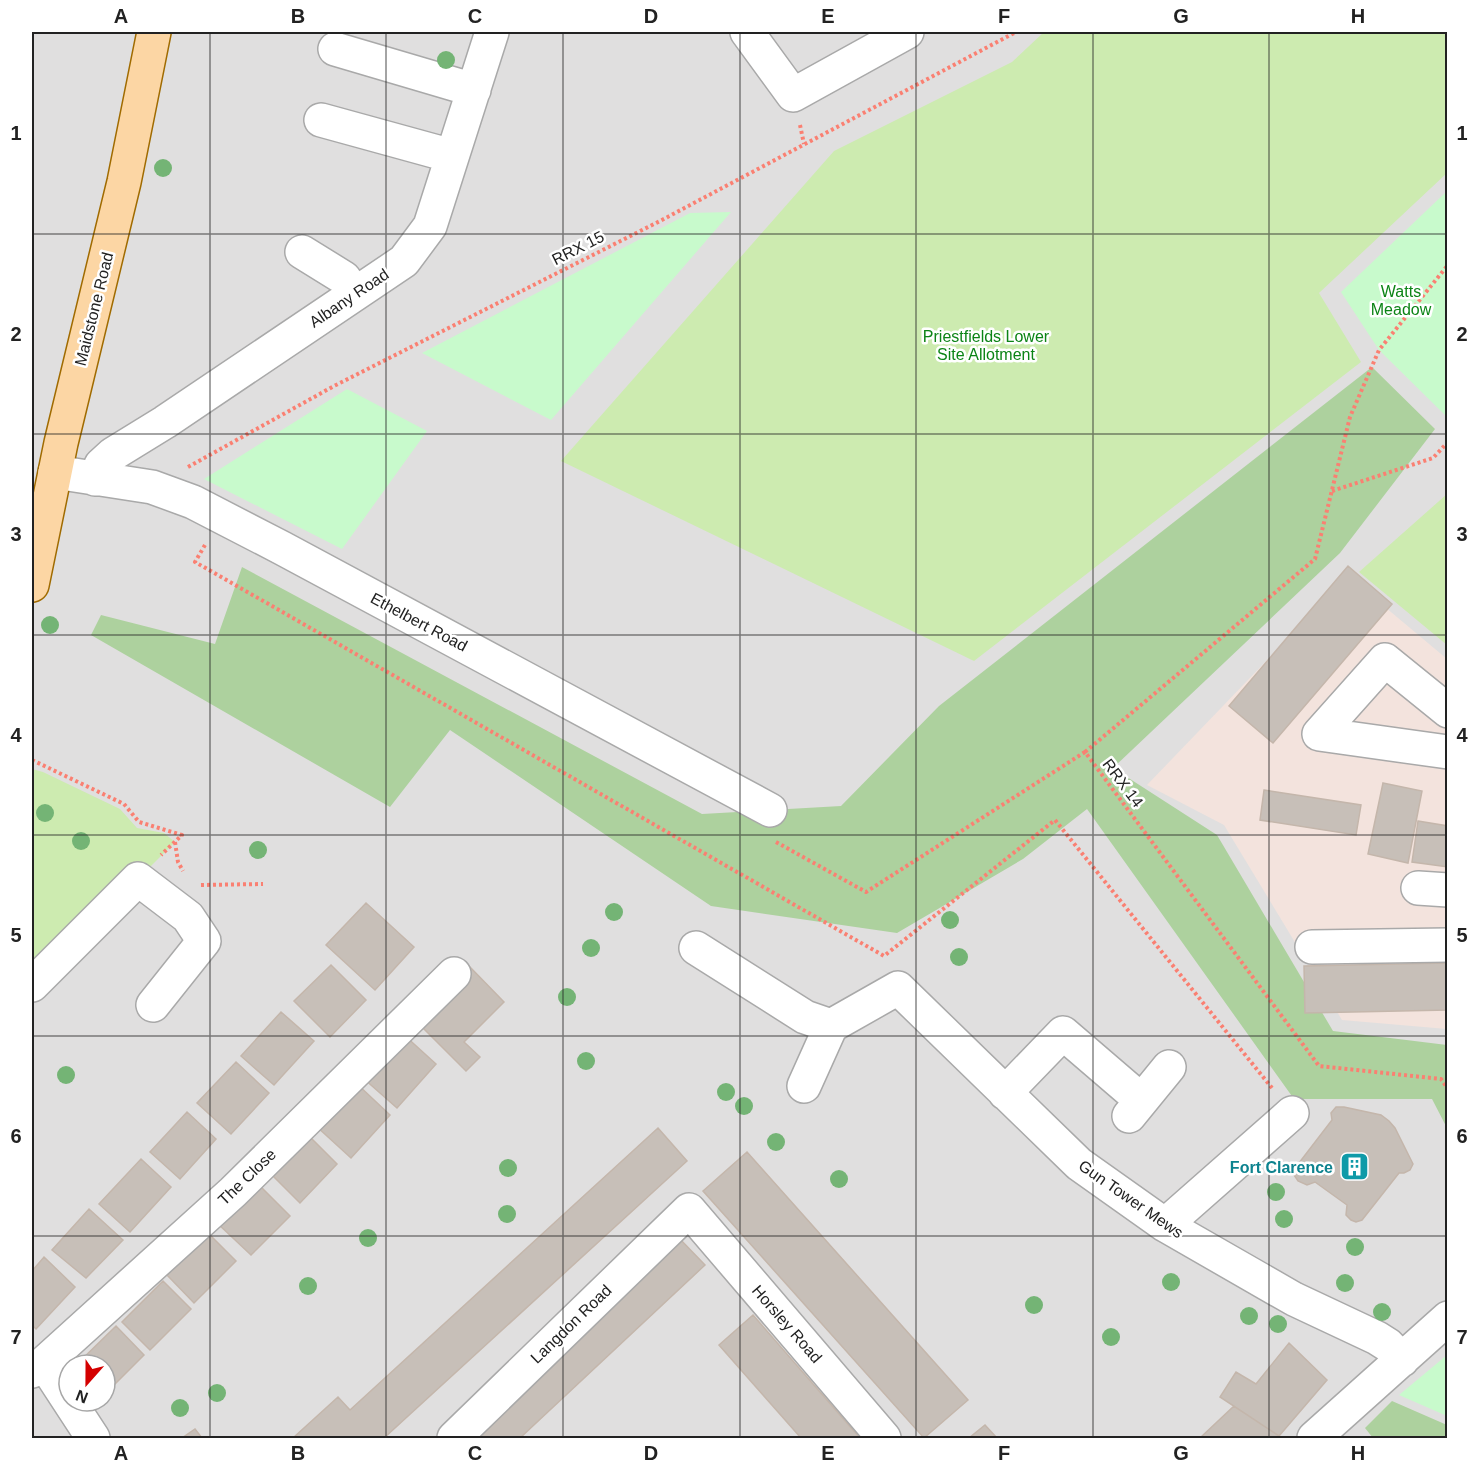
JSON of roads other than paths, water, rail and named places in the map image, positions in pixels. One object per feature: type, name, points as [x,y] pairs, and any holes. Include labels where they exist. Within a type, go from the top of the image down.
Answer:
[{"type":"main road","name":"Maidstone Road","points":[[32,585],[55,472],[116,216],[154,32]]},
{"type":"street","name":"Albany Road","points":[[95,479],[98,470],[111,456],[404,261],[430,226],[492,32]]},
{"type":"street","points":[[747,32],[793,95],[907,32]]},
{"type":"street","points":[[335,49],[474,90]]},
{"type":"street","points":[[321,120],[453,156]]},
{"type":"street","points":[[302,252],[344,278],[354,293]]},
{"type":"street","name":"Ethelbert Road","points":[[55,472],[152,487],[193,502],[282,548],[769,824]]},
{"type":"street","points":[[1448,711],[1385,660],[1319,734],[1448,752]]},
{"type":"street","points":[[32,985],[138,879],[188,917],[204,941],[153,1005]]},
{"type":"street","points":[[1312,947],[1448,945]]},
{"type":"street","points":[[696,948],[805,1017],[831,1026],[804,1086]]},
{"type":"street","name":"The Close","points":[[38,1367],[233,1192],[454,974]]},
{"type":"street","name":"Gun Tower Mews","points":[[831,1026],[898,988],[1079,1164],[1165,1226],[1294,1299],[1377,1338],[1402,1359]]},
{"type":"street","points":[[1005,1093],[1064,1033],[1135,1108],[1169,1066]]},
{"type":"street","points":[[1165,1226],[1292,1113]]},
{"type":"street","name":"Langdon Road","points":[[454,1438],[689,1210]]},
{"type":"street","name":"Horsley Road","points":[[689,1210],[884,1438]]},
{"type":"street","points":[[1330,1433],[1402,1359],[1448,1318]]},
{"type":"street","points":[[38,1367],[93,1438]]},
{"type":"place","name":"Fort Clarence","points":[[1354,1167]]},
{"type":"park label","name":"Watts Meadow","points":[[1401,300]]},
{"type":"park label","name":"Priestfields Lower Site Allotment","points":[[986,345]]}]
